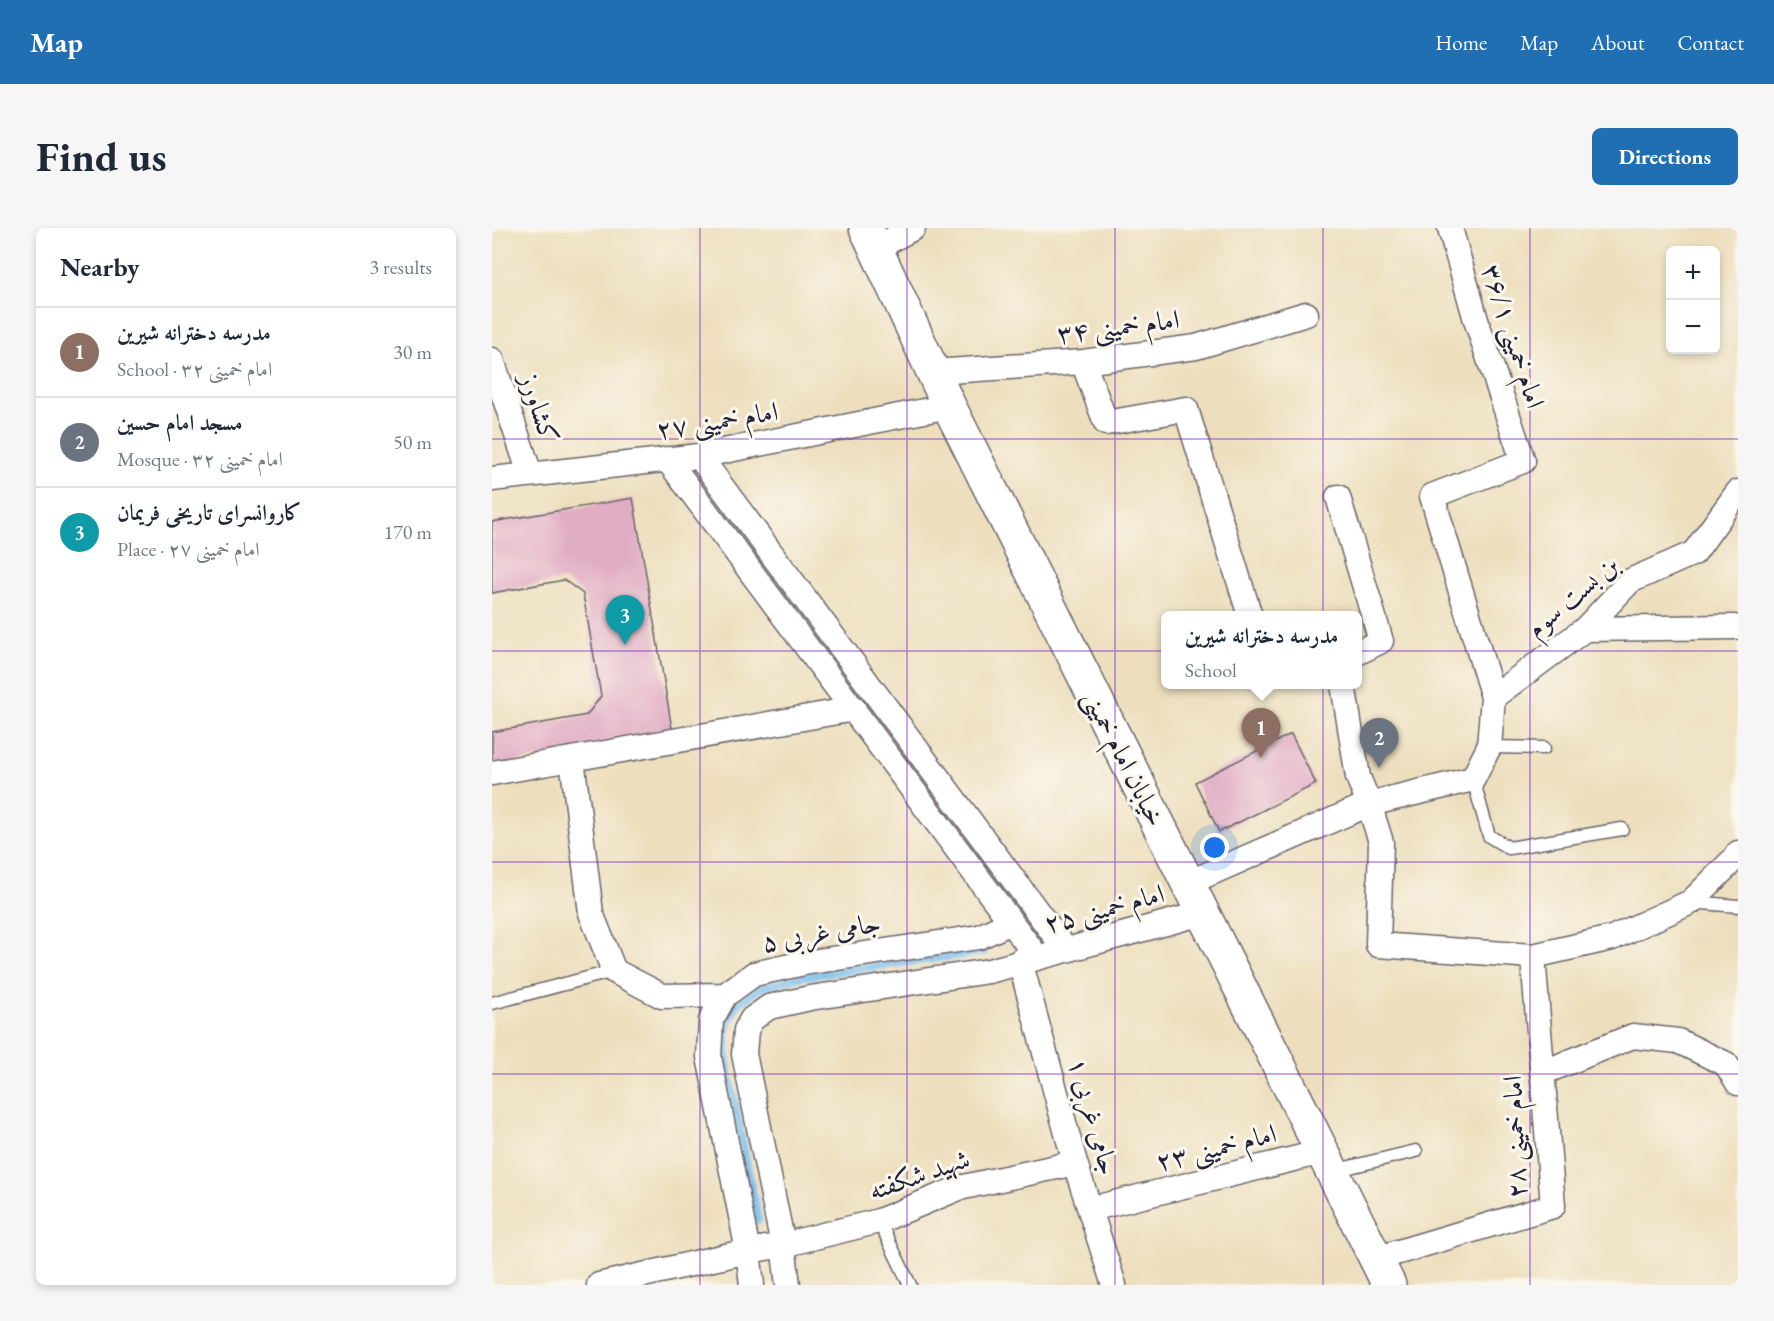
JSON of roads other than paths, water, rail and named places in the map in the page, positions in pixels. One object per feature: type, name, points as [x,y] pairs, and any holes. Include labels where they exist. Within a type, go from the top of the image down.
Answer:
[{"type":"street","points":[[871,238],[913,228]]},
{"type":"street","name":"امام خمینی ۳۶/۱","points":[[1450,228],[1476,320],[1523,461],[1432,496],[1493,697]]},
{"type":"street","name":"خیابان امام خمینی","points":[[871,238],[949,406],[1382,1272]]},
{"type":"street","name":"امام خمینی ۳۴","points":[[933,372],[1083,362],[1196,347],[1306,314]]},
{"type":"street","name":"کشاورز","points":[[492,360],[530,474]]},
{"type":"street","points":[[1083,362],[1106,423],[1186,409],[1249,611]]},
{"type":"street","name":"امام خمینی ۲۷","points":[[492,479],[699,456],[949,406]]},
{"type":"street","points":[[699,456],[1065,949]]},
{"type":"street","points":[[668,459],[1011,922],[1028,959],[989,971],[800,1000],[768,1007],[752,1019],[746,1030],[744,1054],[783,1245],[788,1285]]},
{"type":"street","name":"بن بست سوم","points":[[1493,697],[1585,628],[1630,581],[1694,553],[1738,492]]},
{"type":"street","points":[[1338,497],[1381,641],[1362,650]]},
{"type":"street","points":[[1585,628],[1734,627]]},
{"type":"street","points":[[1344,689],[1358,777],[1381,842],[1378,945],[1533,956],[1612,938],[1691,902],[1738,853]]},
{"type":"street","points":[[1188,884],[1369,804],[1473,779],[1489,747],[1493,697]]},
{"type":"street","points":[[492,773],[854,709]]},
{"type":"street","points":[[572,759],[591,913],[614,970],[662,996],[725,995]]},
{"type":"street","name":"امام خمینی ۲۵","points":[[1028,959],[1203,913]]},
{"type":"street","name":"جامی غربی ۵","points":[[753,1285],[708,1057],[711,1020],[725,995],[754,974],[804,963],[979,937],[1011,922]]},
{"type":"street","name":"امام خمینی ۲۸","points":[[1382,1272],[1553,1206],[1533,956]]},
{"type":"street","name":"جامی غربی ۱","points":[[1028,959],[1075,1163],[1114,1285]]},
{"type":"street","points":[[1542,1073],[1633,1036],[1678,1041],[1726,1064],[1738,1083]]},
{"type":"street","name":"امام خمینی ۲۳","points":[[1090,1209],[1327,1161]]},
{"type":"street","name":"شهید شکفته","points":[[748,1251],[783,1245],[879,1221],[959,1188],[1075,1163]]},
{"type":"street","points":[[599,1285],[748,1251]]},
{"type":"lane","points":[[1489,747],[1544,748]]},
{"type":"lane","points":[[1473,779],[1489,836],[1509,848],[1622,829]]},
{"type":"lane","points":[[1691,902],[1738,906]]},
{"type":"lane","points":[[492,1003],[614,970]]},
{"type":"lane","points":[[1327,1161],[1416,1151]]},
{"type":"lane","points":[[879,1221],[910,1285]]},
{"type":"waterway","points":[[758,1220],[726,1060],[726,1030],[737,1005],[761,988],[804,976],[984,952]]},
{"type":"place","name":"کاروانسرای تاریخی فریمان","points":[[625,645]]},
{"type":"place","name":"مدرسه دخترانه شیرین","points":[[1261,758]]},
{"type":"place","name":"مسجد امام حسین","points":[[1379,768]]}]
